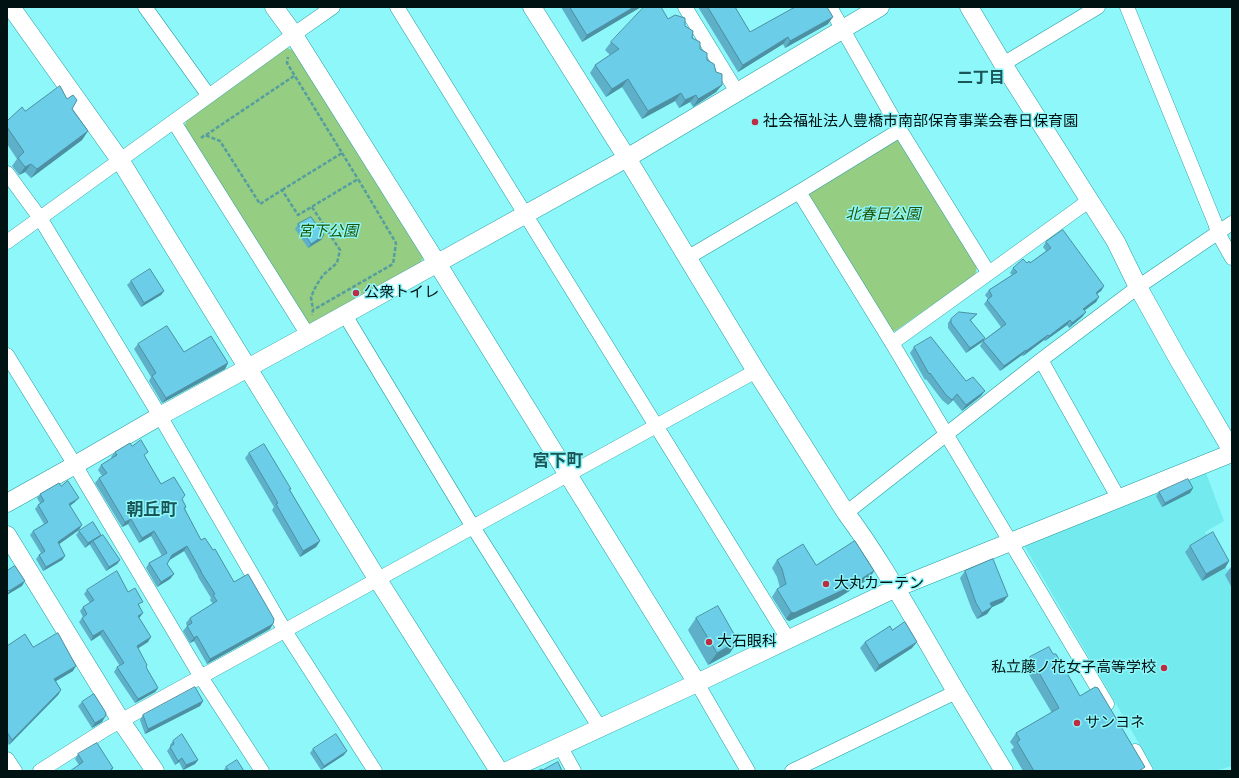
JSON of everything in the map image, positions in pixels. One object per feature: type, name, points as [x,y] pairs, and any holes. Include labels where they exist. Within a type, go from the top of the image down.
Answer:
[{"type":"street","points":[[11,7],[120,160],[378,580],[499,771]]},
{"type":"street","points":[[145,7],[209,96]]},
{"type":"street","points":[[274,7],[437,263],[697,683],[748,771]]},
{"type":"street","points":[[7,242],[333,7]]},
{"type":"street","points":[[397,7],[788,639]]},
{"type":"street","points":[[532,7],[756,371],[846,513],[896,588],[1004,771]]},
{"type":"street","points":[[685,7],[737,92]]},
{"type":"street","points":[[830,7],[900,130],[988,272]]},
{"type":"street","points":[[7,502],[626,158],[880,7]]},
{"type":"street","points":[[507,771],[697,683],[896,588],[1232,452],[1138,287],[1116,242],[1003,64],[969,7]]},
{"type":"street","points":[[1003,64],[1098,7]]},
{"type":"street","points":[[1127,7],[1218,233],[1232,258]]},
{"type":"street","points":[[174,122],[308,335]]},
{"type":"street","points":[[687,258],[900,130]]},
{"type":"street","points":[[7,173],[40,218],[160,416],[285,631],[375,771]]},
{"type":"street","points":[[799,192],[892,343],[1114,717]]},
{"type":"street","points":[[892,343],[988,272],[1090,200]]},
{"type":"street","points":[[846,513],[1041,360],[1138,287],[1232,223]]},
{"type":"street","points":[[345,315],[473,527],[600,728]]},
{"type":"street","points":[[7,355],[75,465],[201,677],[262,771]]},
{"type":"street","points":[[1041,360],[1119,499]]},
{"type":"street","points":[[40,771],[106,729],[756,371]]},
{"type":"street","points":[[7,536],[121,721],[155,771]]},
{"type":"street","points":[[792,771],[956,692]]},
{"type":"street","points":[[1126,737],[1146,771]]},
{"type":"street","points":[[560,746],[574,771]]},
{"type":"street","points":[[7,759],[15,771]]},
{"type":"path","points":[[293,35],[287,63],[396,243],[393,264],[336,297]]},
{"type":"path","points":[[189,145],[294,76]]},
{"type":"path","points":[[205,135],[220,140],[260,204],[342,153]]},
{"type":"path","points":[[282,190],[298,215],[358,179]]},
{"type":"path","points":[[312,207],[340,250],[337,263],[323,275],[311,297],[313,310]]},
{"type":"shaded area","name":"私立藤ノ花女子高等学校","points":[[1206,473],[1224,521],[1205,532],[1227,570],[1232,568],[1232,766],[1215,771],[1155,771],[1025,547],[1027,543]]},
{"type":"green space","name":"宮下公園","points":[[287,48],[295,51],[423,258],[420,263],[311,325],[304,322],[184,127],[187,120]]},
{"type":"green space","name":"北春日公園","points":[[898,139],[977,267],[975,275],[895,331],[890,330],[809,200],[810,192]]},
{"type":"building","points":[[570,7],[634,7],[587,35]]},
{"type":"building","points":[[644,7],[661,7],[668,19],[675,15],[685,18],[685,26],[693,31],[692,38],[700,42],[700,49],[707,53],[707,60],[714,64],[716,72],[722,74],[722,85],[698,99],[696,95],[685,100],[681,93],[648,111],[628,79],[612,89],[595,65],[619,49],[611,42]]},
{"type":"building","points":[[708,7],[735,7],[750,32],[795,7],[827,7],[833,17],[790,41],[788,37],[743,65]]},
{"type":"building","points":[[60,86],[67,99],[73,95],[77,100],[72,109],[88,131],[37,169],[31,164],[25,167],[18,158],[24,152],[7,127],[7,121],[22,107],[25,111]]},
{"type":"building","points":[[311,217],[324,235],[311,244],[298,224]]},
{"type":"building","points":[[1063,230],[1104,286],[1096,293],[1099,297],[1083,309],[1086,312],[1072,323],[1070,320],[1004,366],[983,341],[1006,324],[987,300],[992,296],[989,290],[1017,272],[1013,268],[1023,259],[1027,263],[1029,261],[1030,263],[1051,248],[1046,242]]},
{"type":"building","points":[[150,269],[164,291],[144,303],[131,281]]},
{"type":"building","points":[[959,312],[977,314],[970,320],[985,338],[970,348],[951,323],[951,319]]},
{"type":"building","points":[[167,326],[184,352],[211,336],[228,363],[166,398],[152,376],[156,373],[138,344]]},
{"type":"building","points":[[931,337],[966,381],[973,377],[985,391],[966,405],[957,394],[952,400],[946,395],[930,373],[929,374],[914,347]]},
{"type":"building","points":[[141,440],[148,452],[144,455],[161,484],[174,477],[185,495],[182,499],[186,507],[184,508],[201,540],[205,538],[213,550],[215,549],[234,582],[248,574],[274,619],[273,624],[210,659],[197,636],[194,638],[187,626],[192,623],[190,618],[217,601],[213,595],[215,594],[187,546],[172,555],[167,564],[174,574],[161,582],[149,563],[167,553],[154,531],[142,538],[131,519],[125,522],[99,478],[107,473],[101,465],[117,455],[115,452],[130,443],[132,446]]},
{"type":"building","points":[[264,444],[320,541],[303,551],[276,504],[278,503],[249,453]]},
{"type":"building","points":[[1188,479],[1193,488],[1165,503],[1159,492]]},
{"type":"building","points":[[68,481],[79,498],[69,504],[82,525],[58,542],[65,556],[46,567],[39,555],[45,551],[33,531],[48,522],[38,505],[44,501],[40,494],[59,483],[61,486]]},
{"type":"building","points":[[93,522],[101,535],[88,543],[79,531]]},
{"type":"building","points":[[1213,532],[1229,561],[1206,574],[1190,546]]},
{"type":"building","points":[[103,535],[120,560],[109,567],[93,541]]},
{"type":"building","name":"大丸カーテン","points":[[855,541],[874,571],[843,590],[794,613],[791,612],[777,589],[786,584],[782,569],[777,560],[803,544],[816,565]]},
{"type":"building","points":[[993,559],[1008,596],[990,603],[992,607],[982,613],[976,603],[965,571]]},
{"type":"building","points":[[15,566],[25,581],[7,591],[7,571]]},
{"type":"building","points":[[117,571],[128,592],[135,588],[143,602],[138,604],[143,613],[138,616],[151,637],[137,646],[147,665],[146,667],[158,688],[138,699],[117,667],[124,663],[103,630],[93,636],[82,618],[87,614],[83,607],[94,600],[87,590]]},
{"type":"building","points":[[718,606],[738,641],[717,653],[696,618]]},
{"type":"building","points":[[905,622],[917,642],[879,665],[865,642],[890,626],[892,630]]},
{"type":"building","points":[[58,633],[76,666],[54,679],[61,690],[12,740],[7,732],[7,646],[25,634],[33,647]]},
{"type":"building","points":[[1049,647],[1053,654],[1056,654],[1080,696],[1095,687],[1098,688],[1145,767],[1139,771],[1034,771],[1017,742],[1020,740],[1016,733],[1059,708],[1030,657]]},
{"type":"building","points":[[195,687],[203,701],[148,729],[143,715]]},
{"type":"building","points":[[94,694],[106,713],[105,717],[95,723],[82,702]]},
{"type":"building","points":[[182,734],[198,760],[186,765],[182,758],[178,761],[170,747],[174,744],[173,741]]},
{"type":"building","points":[[336,734],[347,751],[324,766],[313,749]]},
{"type":"building","points":[[97,743],[113,768],[111,769],[112,771],[70,771],[83,762],[78,754]]},
{"type":"building","points":[[237,760],[244,771],[229,771],[226,767]]},
{"type":"building","points":[[558,762],[562,771],[537,771],[542,770]]},
{"type":"place","name":"社会福祉法人豊橋市南部保育事業会春日保育園","points":[[755,122]]},
{"type":"place","name":"公衆トイレ","points":[[356,293]]},
{"type":"place","name":"大丸カーテン","points":[[826,584]]},
{"type":"place","name":"大石眼科","points":[[709,642]]},
{"type":"place","name":"私立藤ノ花女子高等学校","points":[[1164,668]]},
{"type":"place","name":"サンヨネ","points":[[1077,723]]},
{"type":"district","name":"二丁目","points":[[981,78]]},
{"type":"district","name":"宮下町","points":[[558,461]]},
{"type":"district","name":"朝丘町","points":[[152,510]]}]
